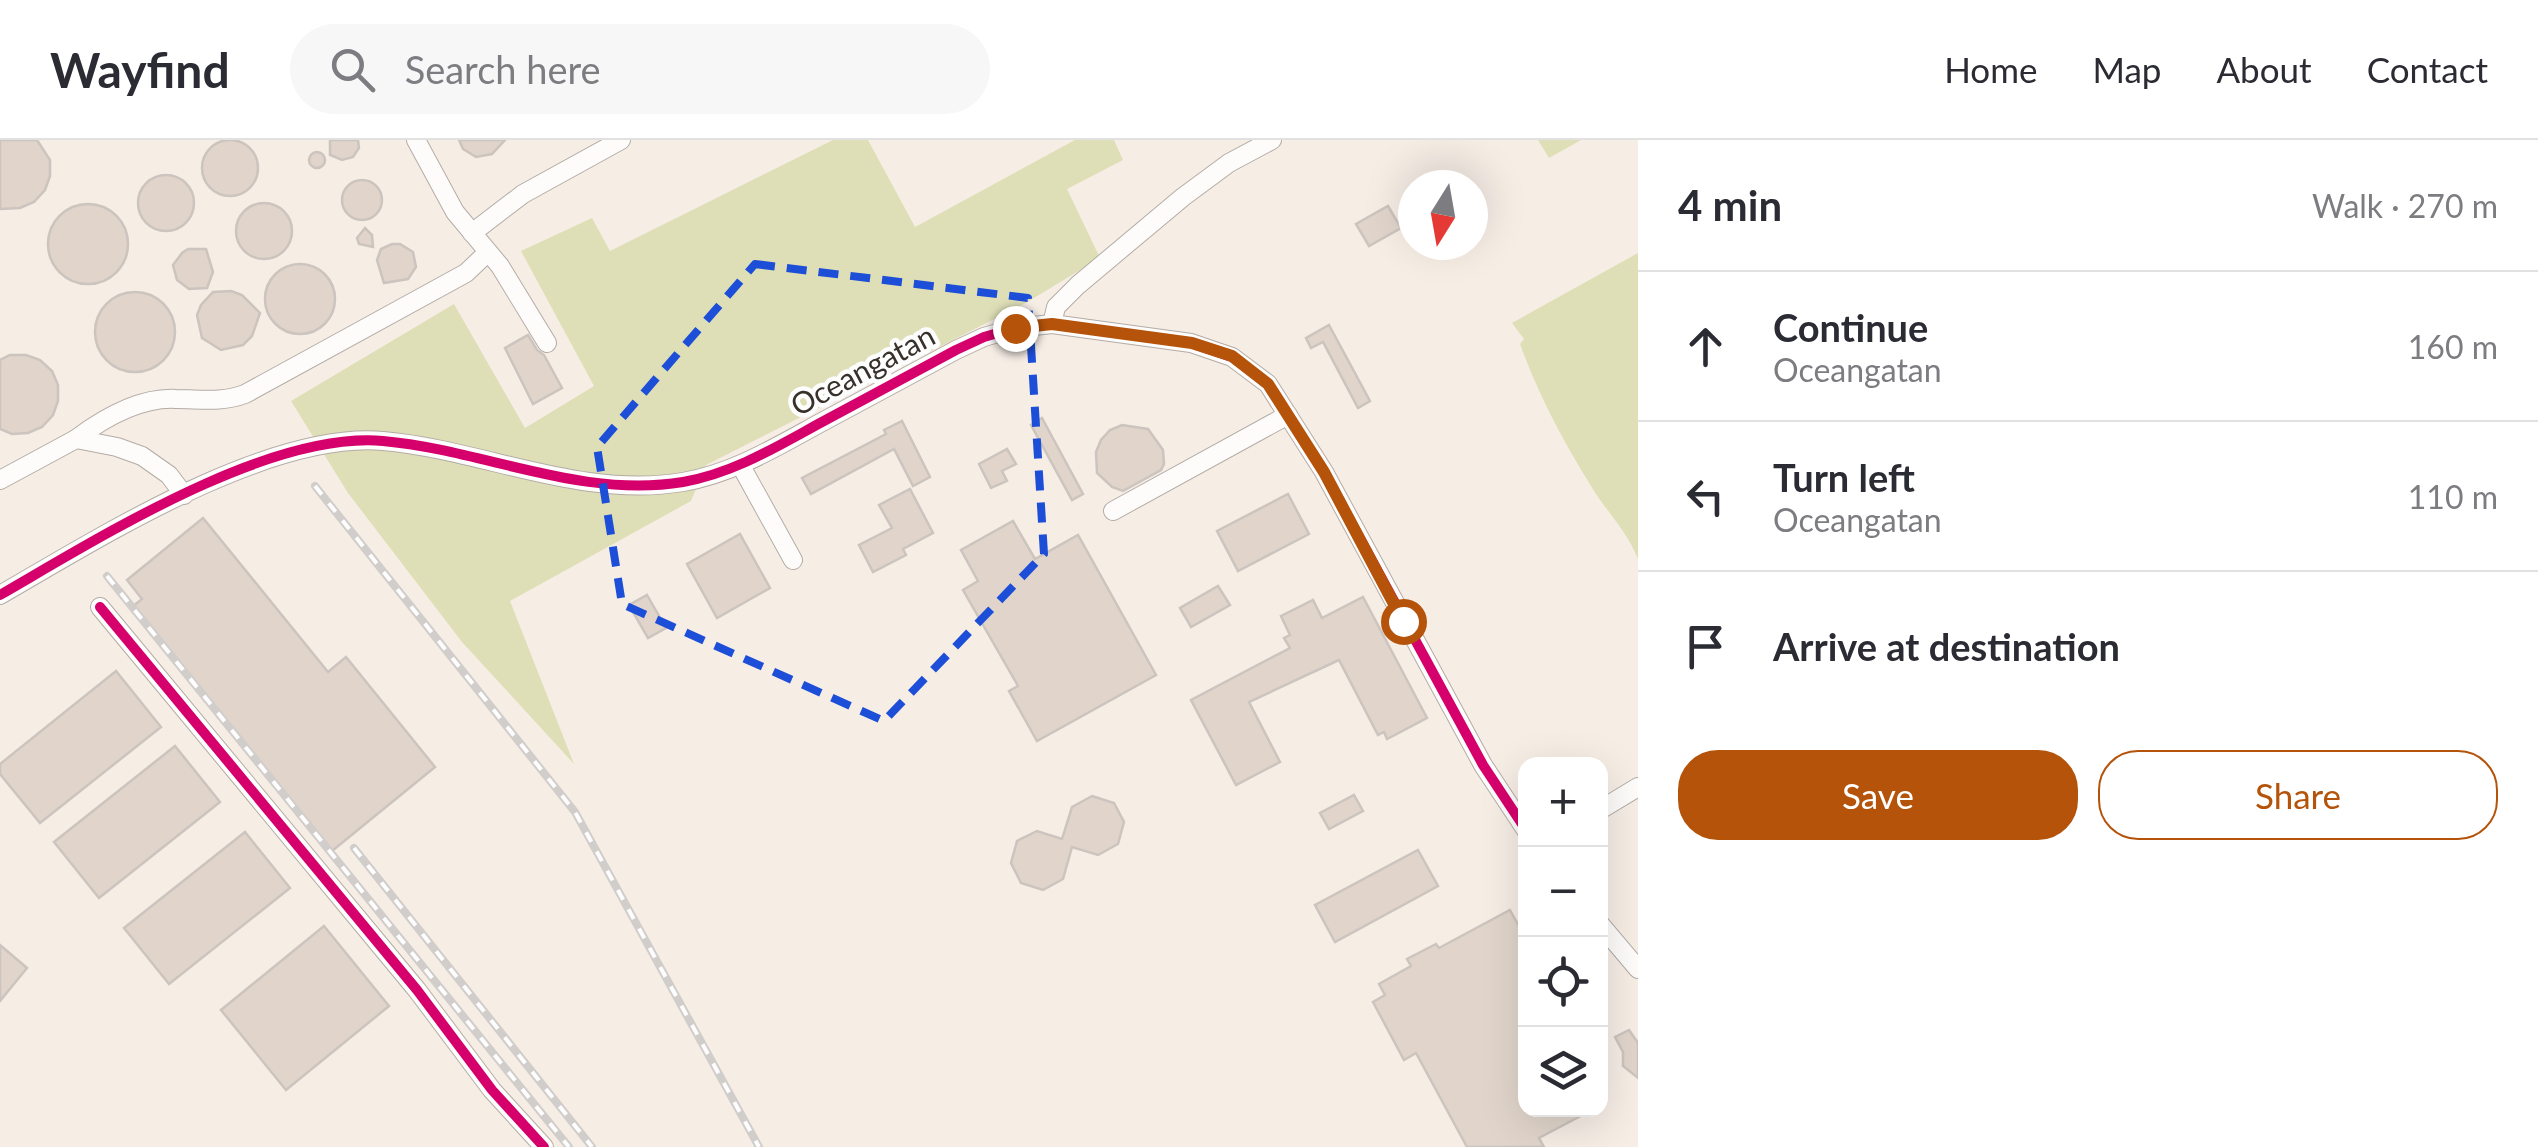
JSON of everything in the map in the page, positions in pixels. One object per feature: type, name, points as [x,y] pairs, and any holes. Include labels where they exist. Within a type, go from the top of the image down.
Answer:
[{"type":"street","points":[[416,140],[456,212],[500,266],[547,343]]},
{"type":"street","points":[[472,233],[523,194],[621,140]]},
{"type":"street","points":[[1052,324],[1056,307],[1123,247],[1229,163],[1272,140]]},
{"type":"street","points":[[0,480],[76,439],[99,422],[146,402],[172,398],[226,401],[245,394],[466,273],[487,254]]},
{"type":"street","name":"Oceangatan","points":[[0,595],[184,495],[303,447],[380,441],[612,485],[683,482],[742,466],[984,336],[1052,324],[1192,343],[1232,356],[1268,384],[1324,472],[1403,621],[1517,798]]},
{"type":"street","points":[[1113,511],[1288,415]]},
{"type":"street","points":[[76,439],[118,446],[142,456],[169,474],[184,495]]},
{"type":"street","points":[[742,466],[793,560]]},
{"type":"street","points":[[100,607],[418,990],[492,1090],[544,1147]]},
{"type":"street","points":[[1608,805],[1638,787]]},
{"type":"street","points":[[1608,933],[1638,969]]},
{"type":"highlighted area","points":[[755,264],[1028,298],[1044,554],[884,721],[622,604],[597,447]]},
{"type":"green space","points":[[833,140],[868,140],[915,227],[1075,140],[1114,140],[1123,160],[1067,189],[1100,258],[1024,304],[706,465],[691,501],[510,601],[574,764],[462,642],[348,493],[291,401],[454,304],[525,428],[594,386],[521,251],[592,218],[610,251]]},
{"type":"green space","points":[[1538,140],[1581,140],[1549,158]]},
{"type":"green space","points":[[1638,253],[1638,559],[1561,434],[1527,363],[1520,344],[1524,339],[1512,323]]},
{"type":"building","points":[[0,140],[37,140],[50,160],[45,190],[34,202],[20,208],[0,209]]},
{"type":"building","points":[[230,140],[250,148],[258,168],[250,188],[230,196],[210,188],[202,168],[210,148]]},
{"type":"building","points":[[330,140],[358,140],[359,148],[353,157],[342,160],[330,155]]},
{"type":"building","points":[[459,140],[505,140],[492,154],[476,157],[463,149]]},
{"type":"building","points":[[317,152],[325,160],[317,168],[309,160]]},
{"type":"building","points":[[166,175],[186,183],[194,203],[186,223],[166,231],[146,223],[138,203],[146,183]]},
{"type":"building","points":[[362,180],[376,186],[382,200],[376,214],[362,220],[348,214],[342,200],[348,186]]},
{"type":"building","points":[[264,203],[284,211],[292,231],[284,251],[264,259],[244,251],[236,231],[244,211]]},
{"type":"building","points":[[88,204],[103,207],[116,216],[125,229],[125,259],[116,272],[103,281],[88,284],[73,281],[60,272],[51,259],[48,244],[51,229],[60,216],[73,207]]},
{"type":"building","points":[[1388,206],[1398,230],[1369,246],[1356,224]]},
{"type":"building","points":[[365,228],[372,235],[373,247],[359,244],[357,238]]},
{"type":"building","points":[[392,244],[413,252],[416,267],[408,279],[384,283],[377,260],[381,249]]},
{"type":"building","points":[[188,249],[206,249],[213,272],[207,288],[189,289],[177,280],[173,265]]},
{"type":"building","points":[[300,264],[325,274],[335,299],[325,324],[300,334],[275,324],[265,299],[275,274]]},
{"type":"building","points":[[135,292],[150,295],[163,304],[172,317],[172,347],[163,360],[150,369],[135,372],[120,369],[107,360],[98,347],[95,332],[98,317],[107,304],[120,295]]},
{"type":"building","points":[[213,292],[242,295],[260,313],[252,336],[243,345],[221,350],[202,338],[197,315]]},
{"type":"building","points":[[1329,325],[1370,401],[1358,408],[1323,342],[1311,348],[1306,338]]},
{"type":"building","points":[[528,335],[562,388],[533,404],[505,348]]},
{"type":"building","points":[[10,355],[40,360],[52,371],[58,385],[53,415],[42,427],[28,433],[12,434],[0,429],[0,360]]},
{"type":"building","points":[[1042,418],[1083,494],[1072,500],[1031,425]]},
{"type":"building","points":[[902,421],[930,477],[913,486],[894,449],[811,494],[802,478],[886,434],[884,430]]},
{"type":"building","points":[[1122,425],[1148,429],[1163,450],[1164,464],[1161,470],[1123,491],[1097,473],[1096,452],[1110,430]]},
{"type":"building","points":[[1007,449],[1016,464],[1002,471],[1007,481],[991,488],[979,464]]},
{"type":"building","points":[[910,489],[933,533],[903,549],[906,555],[873,572],[859,545],[892,528],[879,505]]},
{"type":"building","points":[[1288,494],[1309,534],[1238,571],[1217,531]]},
{"type":"building","points":[[203,518],[328,672],[346,657],[435,767],[332,851],[132,607],[142,599],[127,580]]},
{"type":"building","points":[[1013,521],[1035,559],[1078,535],[1156,675],[1037,741],[1009,691],[1018,686],[963,590],[978,581],[961,550]]},
{"type":"building","points":[[740,534],[770,588],[717,618],[687,564]]},
{"type":"building","points":[[1218,586],[1230,605],[1191,627],[1180,608]]},
{"type":"building","points":[[647,595],[666,628],[648,638],[629,605]]},
{"type":"building","points":[[1363,597],[1427,718],[1387,739],[1384,732],[1378,735],[1339,660],[1249,702],[1280,762],[1236,785],[1191,700],[1290,648],[1284,638],[1290,635],[1281,616],[1313,600],[1322,618]]},
{"type":"building","points":[[116,671],[161,727],[40,823],[0,774],[0,764]]},
{"type":"building","points":[[175,746],[220,802],[99,898],[54,842]]},
{"type":"building","points":[[1354,795],[1363,811],[1329,829],[1320,813]]},
{"type":"building","points":[[1092,796],[1114,803],[1124,822],[1118,844],[1098,855],[1072,847],[1063,879],[1043,890],[1021,883],[1011,863],[1017,841],[1037,831],[1062,839],[1072,807]]},
{"type":"building","points":[[245,832],[290,888],[169,984],[124,928]]},
{"type":"building","points":[[1418,850],[1438,886],[1335,942],[1315,905]]},
{"type":"building","points":[[1510,910],[1518,924],[1518,1117],[1579,1117],[1539,1138],[1544,1147],[1467,1147],[1416,1053],[1404,1060],[1373,1002],[1385,995],[1379,984],[1411,966],[1407,959],[1436,944],[1439,948]]},
{"type":"building","points":[[324,926],[389,1006],[286,1090],[221,1010]]},
{"type":"building","points":[[0,945],[27,968],[0,1001]]},
{"type":"building","points":[[1629,1030],[1638,1043],[1638,1078],[1623,1066],[1623,1052],[1615,1037]]},
{"type":"railway","points":[[315,486],[575,812],[759,1147]]},
{"type":"railway","points":[[107,576],[569,1147]]},
{"type":"railway","points":[[354,848],[592,1147]]},
{"type":"cycle path","points":[[0,595],[186,493],[237,470],[338,442],[383,441],[421,446],[607,484],[683,482],[754,458],[956,350],[1015,328],[1052,324],[1191,343],[1232,357],[1268,384],[1324,472],[1483,765],[1518,818]]},
{"type":"cycle path","points":[[100,607],[417,990],[492,1090],[544,1147]]},
{"type":"route","points":[[1015,328],[1052,324],[1192,343],[1232,356],[1268,384],[1324,472],[1403,621]]}]
